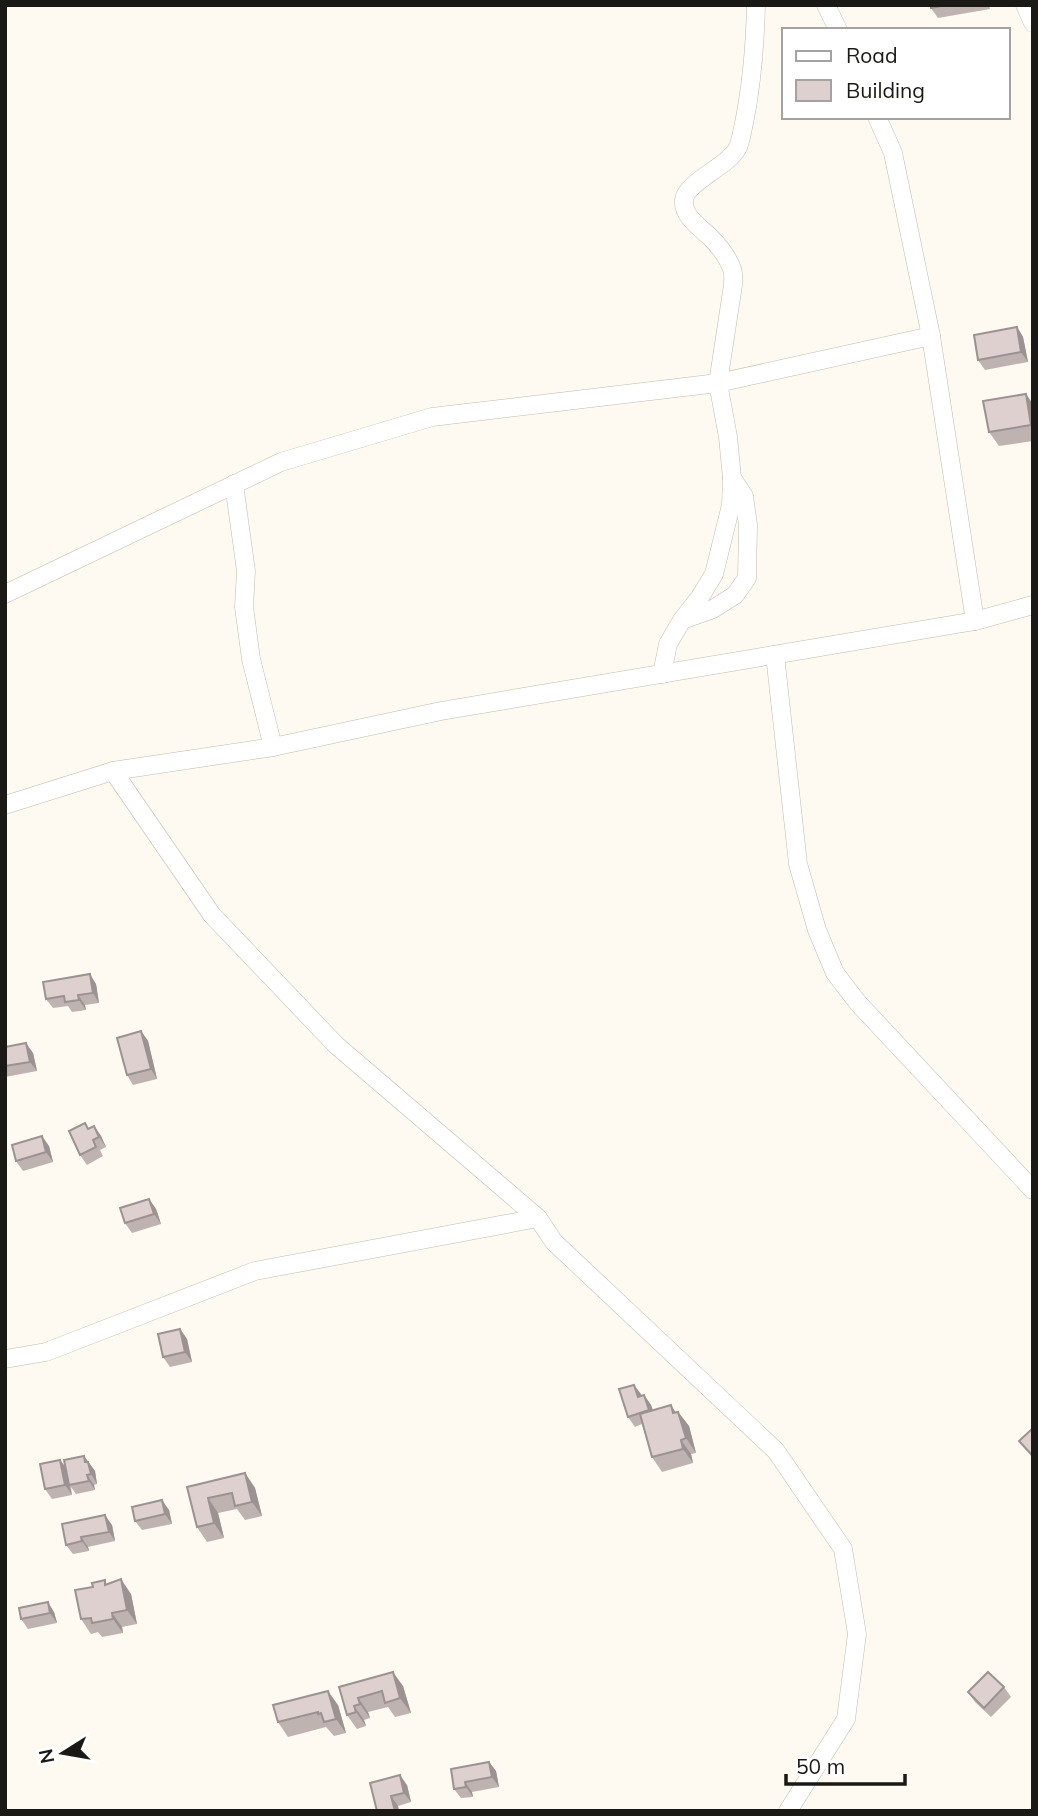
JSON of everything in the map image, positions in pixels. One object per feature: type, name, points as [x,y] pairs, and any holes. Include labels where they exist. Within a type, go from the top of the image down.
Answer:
[{"type":"street","points":[[662,674],[668,644],[715,575],[731,505],[732,478],[728,437],[718,383],[733,270],[717,245],[693,221],[686,211],[684,201],[687,191],[694,184],[715,171],[737,149],[748,104],[755,44],[756,5]]},
{"type":"street","points":[[827,5],[837,28]]},
{"type":"street","points":[[1025,5],[1033,23]]},
{"type":"street","points":[[878,119],[893,153],[931,336],[975,621]]},
{"type":"street","points":[[5,594],[281,461],[432,416],[718,383],[931,336]]},
{"type":"street","points":[[682,620],[713,609],[735,595],[747,578],[748,526],[744,496],[732,478]]},
{"type":"street","points":[[234,484],[246,571],[244,607],[251,659],[273,747]]},
{"type":"street","points":[[5,806],[113,771],[273,747],[441,711],[975,621],[1033,605]]},
{"type":"street","points":[[775,655],[798,864],[817,930],[835,973],[858,1003],[1033,1190]]},
{"type":"street","points":[[113,771],[212,915],[336,1045],[538,1217],[554,1241],[776,1451],[843,1549],[857,1634],[846,1719],[788,1811]]},
{"type":"street","points":[[5,1359],[46,1352],[256,1271],[538,1217]]},
{"type":"building","points":[[1017,327],[1021,352],[978,360],[974,335]]},
{"type":"building","points":[[1026,394],[1031,425],[989,432],[983,401]]},
{"type":"building","points":[[90,974],[93,993],[78,995],[79,1000],[65,1002],[64,996],[46,999],[43,982]]},
{"type":"building","points":[[141,1031],[151,1069],[127,1075],[117,1038]]},
{"type":"building","points":[[26,1043],[30,1062],[5,1066],[5,1047]]},
{"type":"building","points":[[85,1123],[88,1129],[94,1126],[99,1137],[93,1140],[96,1147],[80,1155],[69,1131]]},
{"type":"building","points":[[42,1136],[46,1152],[16,1161],[12,1145]]},
{"type":"building","points":[[149,1199],[154,1214],[125,1223],[120,1208]]},
{"type":"building","points":[[180,1329],[185,1352],[163,1357],[158,1334]]},
{"type":"building","points":[[634,1385],[638,1397],[644,1395],[649,1410],[628,1417],[619,1389]]},
{"type":"building","points":[[671,1405],[673,1413],[678,1412],[686,1438],[681,1440],[683,1449],[652,1457],[640,1414]]},
{"type":"building","points":[[1033,1428],[1033,1452],[1031,1454],[1019,1441]]},
{"type":"building","points":[[84,1456],[91,1474],[87,1475],[89,1481],[69,1485],[64,1460]]},
{"type":"building","points":[[60,1460],[65,1485],[45,1489],[40,1464]]},
{"type":"building","points":[[245,1473],[252,1502],[235,1506],[232,1493],[208,1498],[214,1523],[197,1527],[187,1487]]},
{"type":"building","points":[[162,1500],[165,1514],[135,1521],[132,1507]]},
{"type":"building","points":[[105,1515],[109,1532],[81,1537],[82,1541],[66,1545],[62,1524]]},
{"type":"building","points":[[121,1579],[127,1610],[112,1613],[113,1619],[92,1623],[91,1618],[81,1619],[75,1590],[93,1587],[92,1583],[105,1580],[105,1585]]},
{"type":"building","points":[[48,1602],[50,1613],[21,1619],[19,1608]]},
{"type":"building","points":[[393,1672],[400,1698],[385,1703],[382,1691],[358,1698],[360,1704],[354,1706],[356,1712],[347,1715],[339,1687]]},
{"type":"building","points":[[988,1672],[1004,1687],[984,1708],[968,1692]]},
{"type":"building","points":[[328,1691],[336,1719],[324,1722],[318,1712],[278,1722],[273,1705]]},
{"type":"building","points":[[489,1762],[492,1777],[465,1782],[466,1787],[454,1789],[451,1769]]},
{"type":"building","points":[[400,1775],[404,1793],[391,1796],[395,1811],[377,1811],[370,1783]]}]
